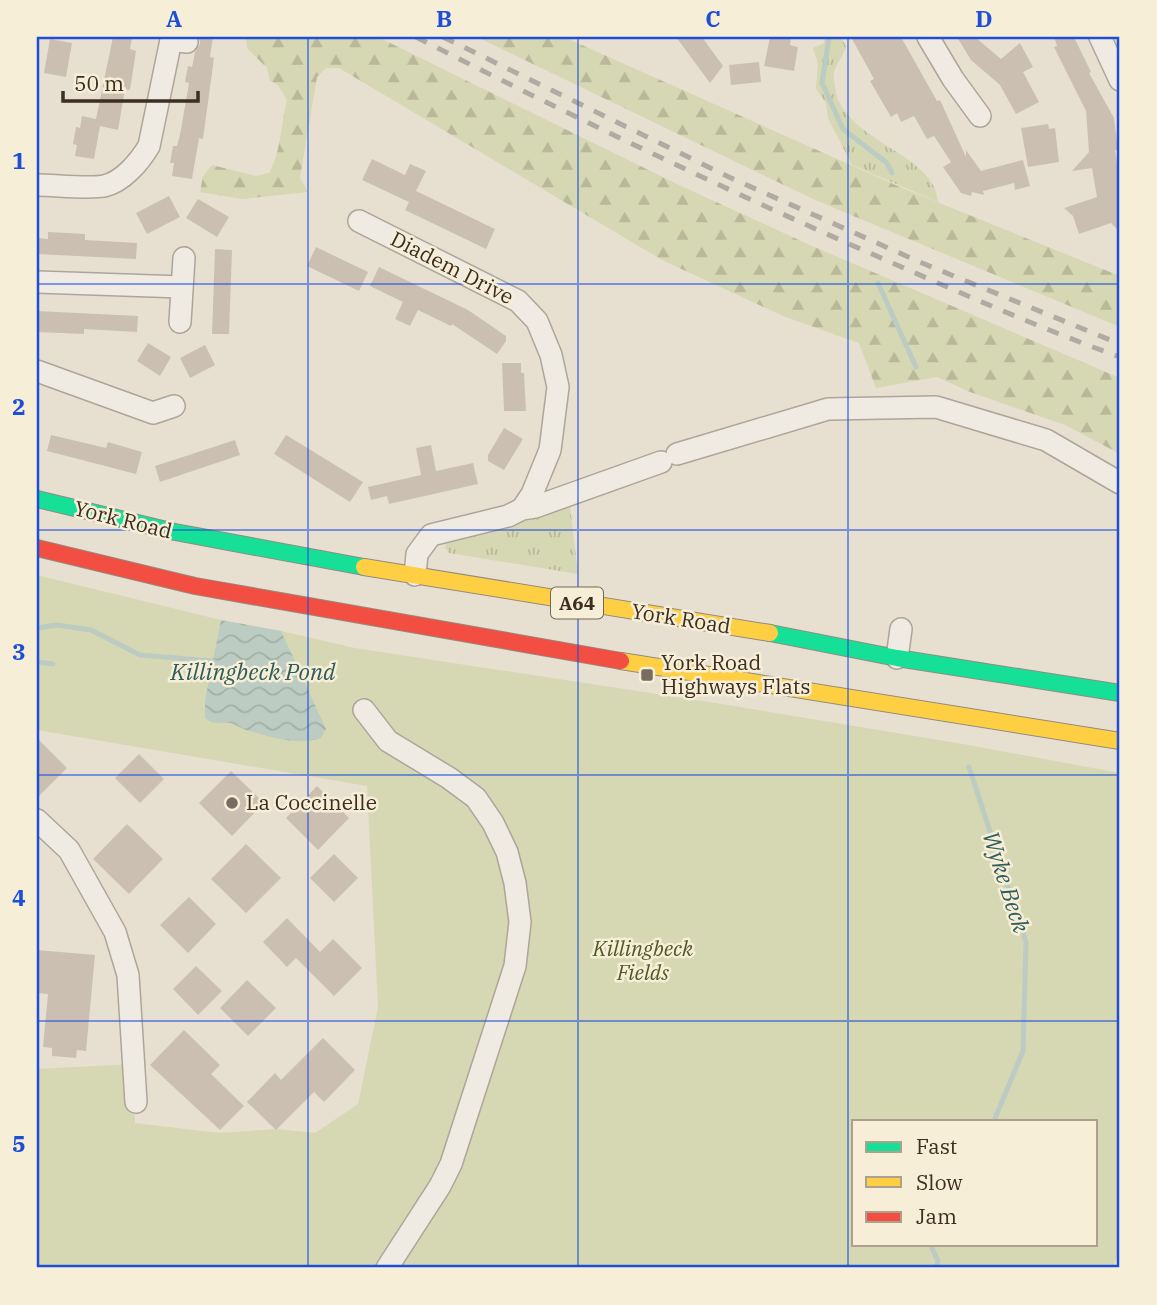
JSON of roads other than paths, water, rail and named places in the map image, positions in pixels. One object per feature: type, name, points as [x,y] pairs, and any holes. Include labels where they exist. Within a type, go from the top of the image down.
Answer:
[{"type":"highway","name":"York Road","points":[[37,499],[174,533],[562,601],[738,627],[897,657],[1120,693]]},
{"type":"highway","name":"A64","points":[[37,548],[217,590],[710,676],[1120,741]]},
{"type":"highway","points":[[123,585],[149,589],[217,590]]},
{"type":"street","points":[[928,37],[953,79],[980,116]]},
{"type":"street","points":[[1100,37],[1120,80]]},
{"type":"street","points":[[37,185],[105,186],[127,173],[149,146],[172,40],[187,42]]},
{"type":"street","name":"Diadem Drive","points":[[359,221],[492,286],[518,301],[537,321],[551,355],[558,387],[550,450],[532,494],[522,509]]},
{"type":"street","points":[[180,322],[184,258]]},
{"type":"street","points":[[37,282],[182,288]]},
{"type":"street","points":[[37,371],[153,413],[174,406]]},
{"type":"street","points":[[415,575],[417,554],[431,535],[508,516],[522,509],[535,508],[669,458],[828,409],[936,407],[1046,440],[1120,483]]},
{"type":"street","points":[[897,657],[901,629]]},
{"type":"street","points":[[364,710],[388,741],[449,778],[476,798],[493,823],[507,852],[515,883],[520,922],[515,966],[451,1164],[440,1186],[387,1268]]},
{"type":"street","points":[[37,820],[69,850],[115,932],[128,975],[136,1102]]},
{"type":"water","name":"Killingbeck Pond","points":[[221,620],[281,631],[326,729],[321,738],[283,740],[230,723],[214,723],[205,718],[205,700]]},
{"type":"waterway","name":"Wyke Beck","points":[[829,37],[822,83],[843,129],[887,163],[892,173]]},
{"type":"waterway","name":"Wyke Beck","points":[[878,283],[916,367]]},
{"type":"waterway","points":[[37,628],[57,625],[91,630],[140,655],[213,661]]},
{"type":"waterway","points":[[37,662],[53,664]]},
{"type":"waterway","name":"Wyke Beck","points":[[969,767],[1026,942],[1023,1051],[994,1120]]},
{"type":"waterway","name":"Wyke Beck","points":[[931,1246],[938,1261],[936,1268]]},
{"type":"railway","points":[[416,37],[635,145],[800,222],[1053,332],[1120,357]]},
{"type":"railway","points":[[443,37],[731,178],[922,263],[1120,344]]},
{"type":"place","name":"York Road Highways Flats","points":[[647,675]]},
{"type":"place","name":"La Coccinelle","points":[[232,803]]},
{"type":"park label","name":"Killingbeck Fields","points":[[643,961]]}]
